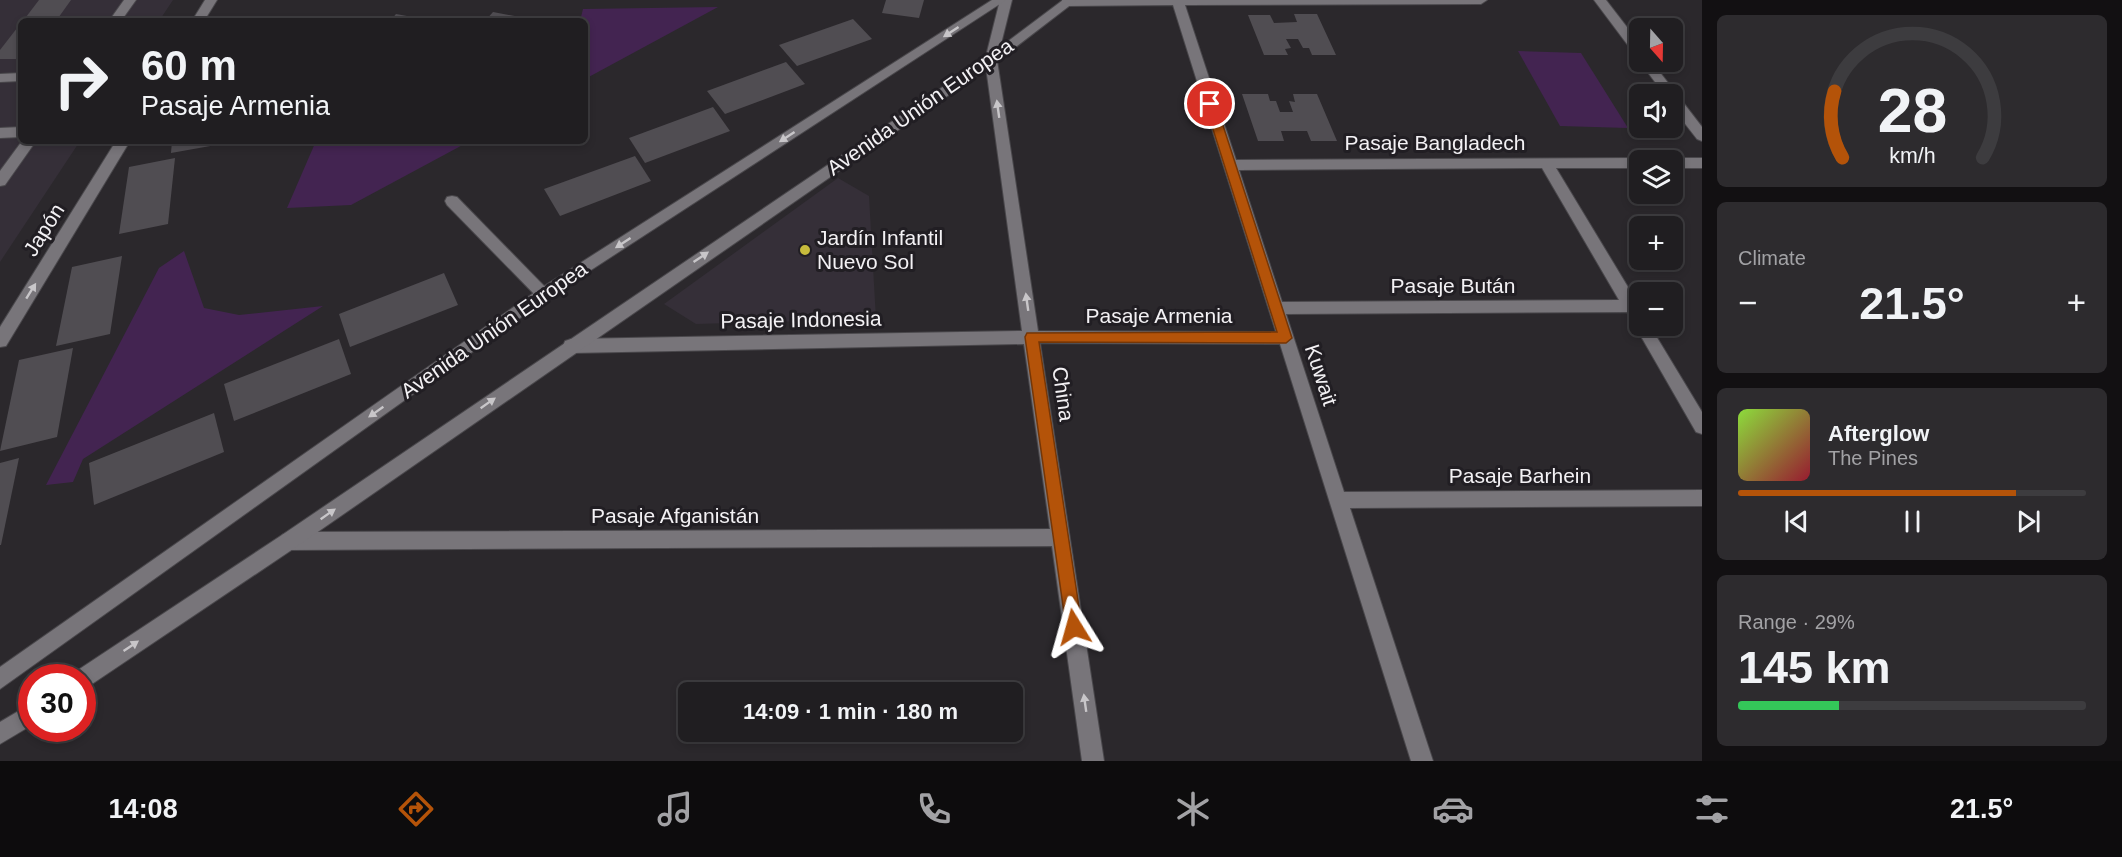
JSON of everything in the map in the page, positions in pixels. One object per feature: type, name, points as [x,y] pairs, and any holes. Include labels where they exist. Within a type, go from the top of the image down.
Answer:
[{"type":"street","points":[[117,18],[130,0]]},
{"type":"street","points":[[200,18],[211,0]]},
{"type":"street","name":"Avenida Unión Europea","points":[[0,679],[543,294],[1000,0]]},
{"type":"street","name":"China","points":[[1006,0],[991,60],[1093,761]]},
{"type":"street","points":[[1069,1],[1481,0]]},
{"type":"street","points":[[1600,0],[1629,38]]},
{"type":"street","name":"Avenida Unión Europea","points":[[96,670],[289,541],[991,60],[1069,1]]},
{"type":"street","name":"Kuwait","points":[[1178,2],[1422,761]]},
{"type":"street","points":[[1654,72],[1663,84]]},
{"type":"street","points":[[0,78],[18,77]]},
{"type":"street","points":[[1683,111],[1702,136]]},
{"type":"street","points":[[0,133],[18,132]]},
{"type":"street","points":[[0,181],[27,144]]},
{"type":"street","name":"Japón","points":[[0,340],[121,144]]},
{"type":"street","name":"Pasaje Bangladech","points":[[1230,165],[1629,163]]},
{"type":"street","points":[[1683,163],[1702,163]]},
{"type":"street","points":[[1546,164],[1629,303]]},
{"type":"street","points":[[452,201],[543,294]]},
{"type":"street","name":"Pasaje Bután","points":[[1276,308],[1629,306]]},
{"type":"street","points":[[1648,336],[1702,427]]},
{"type":"street","name":"Pasaje Armenia","points":[[1032,337],[1286,338]]},
{"type":"street","name":"Pasaje Indonesia","points":[[571,346],[1032,337]]},
{"type":"street","name":"Pasaje Barhein","points":[[1338,500],[1702,498]]},
{"type":"street","name":"Pasaje Afganistán","points":[[289,541],[1061,537]]},
{"type":"street","points":[[0,734],[18,722]]},
{"type":"shaded area","points":[[0,0],[173,0],[161,18],[18,18],[18,144],[78,144],[0,262]]},
{"type":"shaded area","points":[[718,7],[588,77],[588,18],[581,18],[583,9]]},
{"type":"shaded area","points":[[1518,51],[1581,53],[1628,128],[1560,126]]},
{"type":"shaded area","points":[[315,144],[464,144],[351,205],[287,208]]},
{"type":"shaded area","name":"Jardín Infantil Nuevo Sol","points":[[838,178],[869,196],[876,319],[696,324],[664,304]]},
{"type":"shaded area","points":[[184,251],[204,308],[239,315],[323,306],[83,459],[73,482],[46,485],[159,268]]},
{"type":"building","points":[[39,0],[71,0],[58,18],[25,18]]},
{"type":"building","points":[[886,0],[924,0],[919,18],[882,13]]},
{"type":"building","points":[[493,12],[525,18],[488,18]]},
{"type":"building","points":[[396,14],[418,18],[393,18]]},
{"type":"building","points":[[1294,14],[1317,14],[1336,55],[1312,55],[1309,48],[1303,48],[1298,39],[1286,39],[1291,48],[1285,49],[1288,55],[1264,55],[1248,15],[1270,15],[1274,23],[1297,22]]},
{"type":"building","points":[[853,19],[872,39],[797,66],[779,45]]},
{"type":"building","points":[[18,27],[18,59],[0,59],[0,50]]},
{"type":"building","points":[[786,62],[805,84],[725,114],[707,91]]},
{"type":"building","points":[[1242,94],[1268,94],[1270,101],[1276,101],[1280,112],[1293,112],[1289,101],[1295,102],[1293,94],[1317,94],[1337,141],[1311,141],[1307,131],[1281,131],[1284,141],[1258,141]]},
{"type":"building","points":[[713,107],[730,131],[645,163],[629,138]]},
{"type":"building","points":[[172,144],[216,144],[216,145],[171,153]]},
{"type":"building","points":[[635,156],[651,181],[560,216],[544,189]]},
{"type":"building","points":[[175,158],[168,224],[119,234],[129,167]]},
{"type":"building","points":[[122,256],[110,334],[56,346],[72,267]]},
{"type":"building","points":[[444,273],[458,305],[350,347],[339,314]]},
{"type":"building","points":[[339,339],[351,374],[234,421],[224,384]]},
{"type":"building","points":[[73,348],[57,437],[0,451],[19,360]]},
{"type":"building","points":[[214,413],[224,452],[94,505],[89,463]]},
{"type":"building","points":[[19,458],[1,545],[0,545],[0,463]]},
{"type":"place","name":"Jardín Infantil Nuevo Sol","points":[[805,250]]},
{"type":"route","points":[[1074,627],[1032,337],[1286,338],[1210,104]]}]
